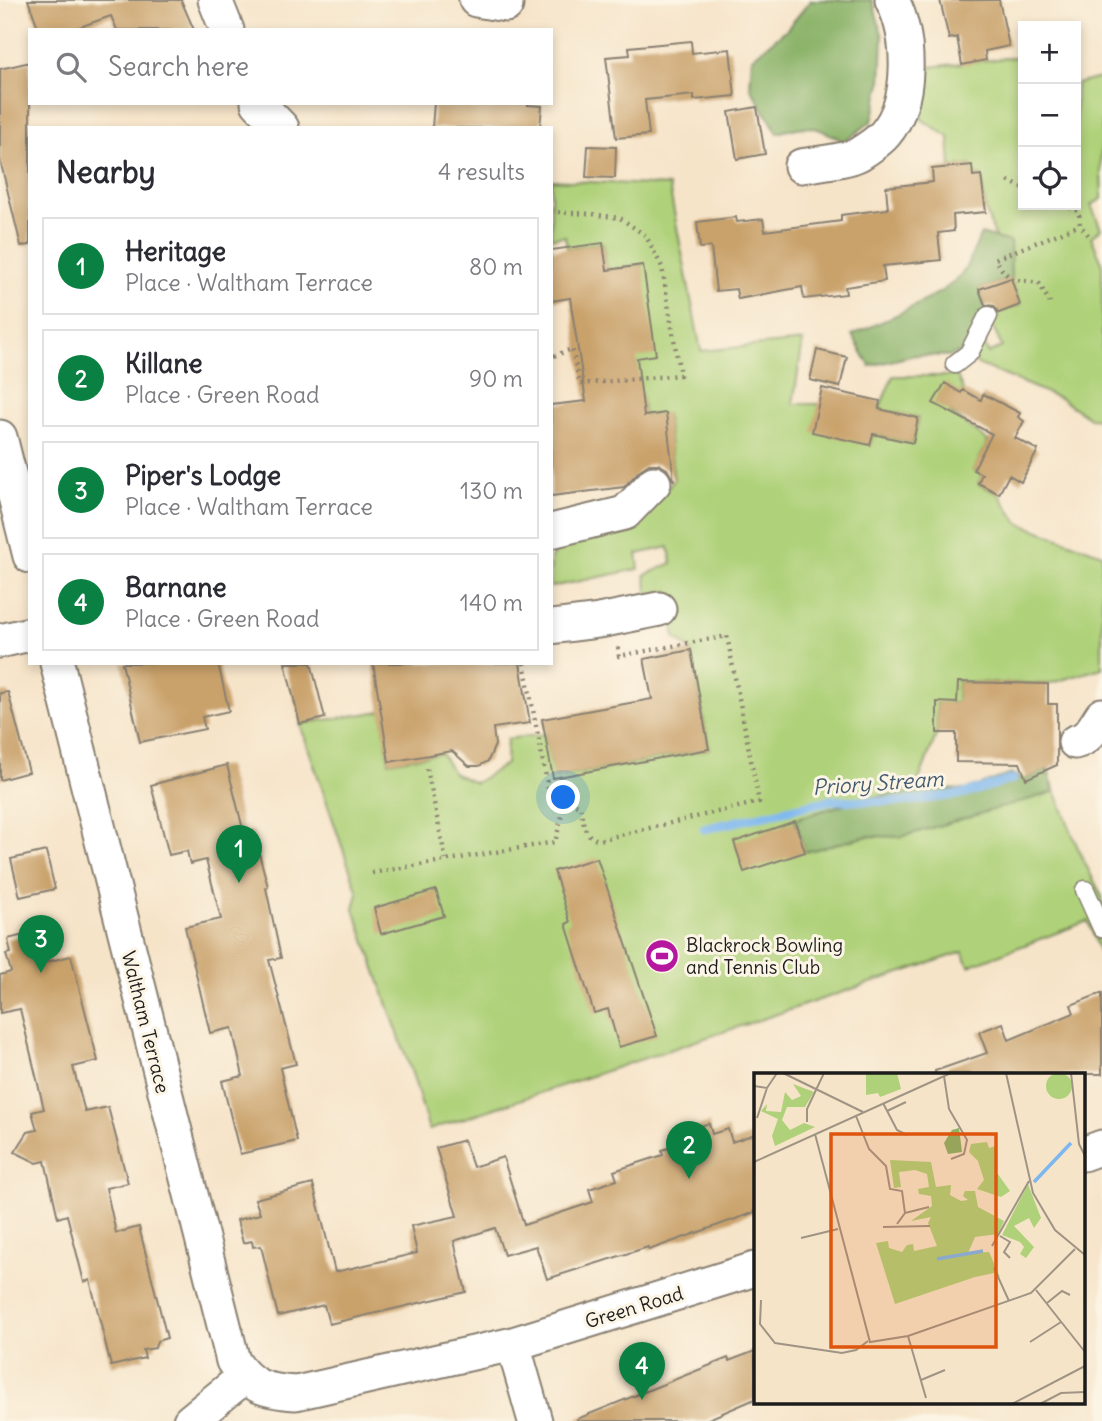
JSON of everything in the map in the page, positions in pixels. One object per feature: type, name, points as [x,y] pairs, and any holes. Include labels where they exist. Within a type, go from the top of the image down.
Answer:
[{"type":"street","points":[[215,0],[226,28]]},
{"type":"street","points":[[801,166],[857,155],[885,135],[898,112],[906,72],[905,38],[899,12],[892,0]]},
{"type":"street","points":[[260,105],[280,126]]},
{"type":"street","points":[[0,437],[28,548]]},
{"type":"street","points":[[553,531],[625,513],[654,483]]},
{"type":"street","points":[[553,627],[659,609]]},
{"type":"street","points":[[0,641],[28,634]]},
{"type":"street","name":"Waltham Terrace","points":[[58,665],[222,1321],[233,1361],[244,1377]]},
{"type":"street","points":[[1084,1154],[1102,1147]]},
{"type":"street","name":"Green Road","points":[[513,1344],[754,1269]]},
{"type":"street","points":[[190,1421],[244,1377],[275,1392],[296,1393],[513,1344],[535,1421]]},
{"type":"lane","points":[[955,364],[969,353],[988,316]]},
{"type":"lane","points":[[1085,890],[1102,928]]},
{"type":"path","points":[[1008,181],[1018,186]]},
{"type":"path","points":[[1076,210],[1079,211],[1080,225],[1090,237]]},
{"type":"path","points":[[553,212],[620,218],[646,236],[662,267],[680,375],[580,384],[572,349],[553,357]]},
{"type":"path","points":[[1050,303],[1039,283],[1004,275],[995,259],[1080,225]]},
{"type":"path","points":[[524,665],[549,793],[579,806],[588,836],[599,841],[759,802],[727,636],[620,656],[613,618]]},
{"type":"path","points":[[427,769],[446,861]]},
{"type":"path","points":[[372,873],[555,842],[566,801]]},
{"type":"green space","points":[[811,0],[872,0],[883,37],[881,83],[872,121],[844,142],[820,129],[805,127],[778,133],[750,87],[752,58],[787,29]]},
{"type":"green space","points":[[1018,57],[1018,210],[1081,210],[1081,83],[1100,78],[1102,199],[1091,205],[1101,229],[1091,237],[1102,262],[1102,419],[1090,418],[1059,398],[975,363],[981,338],[988,353],[1002,347],[988,316],[1020,305],[986,212],[981,175],[973,176],[971,165],[951,167],[949,137],[921,119],[930,67]]},
{"type":"green space","points":[[553,180],[669,186],[701,351],[803,341],[793,404],[819,404],[870,445],[873,434],[913,443],[918,418],[879,409],[893,376],[957,376],[963,390],[951,413],[988,441],[974,470],[982,474],[978,484],[999,494],[1018,523],[1102,554],[1102,668],[1048,684],[958,682],[957,703],[937,703],[937,733],[899,832],[1052,783],[1080,853],[1102,897],[1102,959],[1088,921],[969,966],[963,952],[429,1130],[413,1076],[354,909],[358,893],[300,724],[382,711],[389,762],[441,753],[453,773],[475,783],[506,764],[507,739],[545,734],[554,778],[709,749],[691,650],[675,638],[669,591],[648,594],[645,575],[672,563],[669,547],[637,554],[639,569],[553,587],[553,555],[565,540],[639,524],[674,480],[666,414],[644,416],[641,394],[587,401],[643,265],[607,270],[603,243],[567,248],[565,236],[553,238]]},
{"type":"green space","points":[[981,234],[1010,242],[1011,278],[980,289],[988,316],[966,350],[950,356],[915,355],[870,366],[852,335],[911,308],[954,282],[965,269]]},
{"type":"green space","points":[[1048,769],[1054,792],[901,837],[868,836],[805,852],[795,821],[865,798],[942,789],[965,790],[1012,774],[1024,780]]},
{"type":"building","points":[[28,0],[181,0],[193,28],[116,28],[111,16],[77,28],[38,28]]},
{"type":"building","points":[[940,0],[999,0],[1009,46],[985,51],[986,60],[962,65],[957,37],[949,39]]},
{"type":"building","points":[[691,41],[692,53],[730,49],[735,96],[694,100],[694,95],[645,100],[649,135],[616,138],[606,57],[630,55],[629,47]]},
{"type":"building","points":[[28,62],[28,245],[21,246],[0,160],[0,69]]},
{"type":"building","points":[[434,105],[542,106],[540,126],[432,126]]},
{"type":"building","points":[[757,107],[765,154],[737,159],[729,112]]},
{"type":"building","points":[[588,146],[616,147],[615,178],[586,177]]},
{"type":"building","points":[[972,165],[973,176],[981,175],[986,212],[953,215],[954,231],[938,233],[941,260],[883,266],[885,281],[845,287],[846,294],[804,299],[802,287],[738,299],[736,289],[716,291],[711,247],[700,248],[697,222],[736,217],[737,222],[763,219],[765,231],[841,221],[841,215],[888,209],[886,187],[933,182],[932,169]]},
{"type":"building","points":[[603,243],[607,270],[643,265],[656,355],[637,358],[644,416],[666,413],[674,481],[667,469],[658,464],[649,464],[624,487],[553,496],[553,405],[586,401],[570,298],[553,301],[553,250]]},
{"type":"building","points":[[1011,278],[1020,305],[999,313],[994,306],[985,305],[979,289]]},
{"type":"building","points":[[817,350],[847,357],[840,387],[810,380]]},
{"type":"building","points":[[945,383],[961,393],[963,390],[981,400],[983,394],[1020,413],[1018,417],[1024,421],[1015,438],[1038,450],[1021,482],[1009,475],[999,494],[978,483],[982,474],[973,470],[992,434],[933,403]]},
{"type":"building","points":[[822,388],[880,401],[879,409],[918,418],[913,443],[873,434],[870,445],[812,432]]},
{"type":"building","points":[[691,650],[709,749],[553,778],[542,719],[652,699],[644,659]]},
{"type":"building","points":[[122,665],[218,665],[229,711],[202,717],[205,729],[140,742]]},
{"type":"building","points":[[285,665],[312,665],[325,718],[300,724]]},
{"type":"building","points":[[373,665],[520,665],[530,723],[493,728],[495,745],[488,761],[479,766],[469,766],[452,751],[389,762]]},
{"type":"building","points":[[958,682],[1048,684],[1048,704],[1057,704],[1057,765],[1026,779],[1020,763],[956,762],[956,733],[937,733],[937,702],[957,703]]},
{"type":"building","points":[[8,692],[29,772],[0,780],[0,693]]},
{"type":"building","points":[[227,765],[244,833],[253,831],[268,887],[266,888],[281,958],[269,960],[296,1064],[280,1068],[297,1141],[240,1154],[222,1081],[243,1076],[232,1028],[210,1033],[185,927],[221,919],[206,860],[190,864],[187,851],[169,855],[151,785]]},
{"type":"building","points":[[795,821],[805,852],[744,872],[734,842]]},
{"type":"building","points":[[46,851],[55,889],[20,897],[11,859]]},
{"type":"building","points":[[597,858],[657,1036],[619,1047],[608,1009],[594,1013],[566,924],[570,922],[554,871]]},
{"type":"building","points":[[436,890],[444,916],[381,934],[374,908]]},
{"type":"building","points":[[40,931],[47,962],[71,956],[98,1061],[73,1067],[85,1112],[108,1107],[128,1183],[106,1188],[116,1233],[139,1227],[167,1338],[157,1341],[155,1348],[143,1350],[145,1358],[111,1366],[90,1280],[84,1282],[67,1215],[58,1218],[45,1161],[37,1163],[15,1152],[28,1132],[37,1130],[32,1112],[44,1109],[20,1009],[0,1013],[0,975],[11,972],[6,954],[11,953],[8,939]]},
{"type":"building","points":[[1102,993],[1102,1074],[935,1073],[987,1053],[979,1032],[1003,1023],[1009,1040],[1074,1013],[1071,1005]]},
{"type":"building","points":[[709,1123],[712,1134],[728,1129],[732,1142],[754,1134],[754,1212],[649,1250],[648,1247],[547,1279],[536,1246],[504,1255],[495,1228],[454,1241],[466,1292],[329,1324],[324,1305],[278,1316],[261,1246],[253,1247],[252,1241],[243,1243],[237,1220],[260,1214],[255,1199],[313,1184],[335,1272],[417,1253],[411,1226],[457,1216],[436,1148],[464,1140],[473,1167],[503,1157],[524,1225],[593,1202],[589,1189],[617,1180],[614,1171],[663,1155],[662,1150],[678,1145],[674,1135]]},
{"type":"building","points":[[754,1351],[754,1399],[704,1421],[577,1419],[728,1358],[729,1361]]},
{"type":"waterway","name":"Priory Stream","points":[[704,829],[831,800],[901,802],[963,794],[1013,779]]},
{"type":"place","name":"Heritage","points":[[239,883]]},
{"type":"place","name":"Blackrock Bowling and Tennis Club","points":[[662,956]]},
{"type":"place","name":"Piper's Lodge","points":[[41,973]]},
{"type":"place","name":"Killane","points":[[689,1179]]},
{"type":"place","name":"Barnane","points":[[642,1400]]}]
